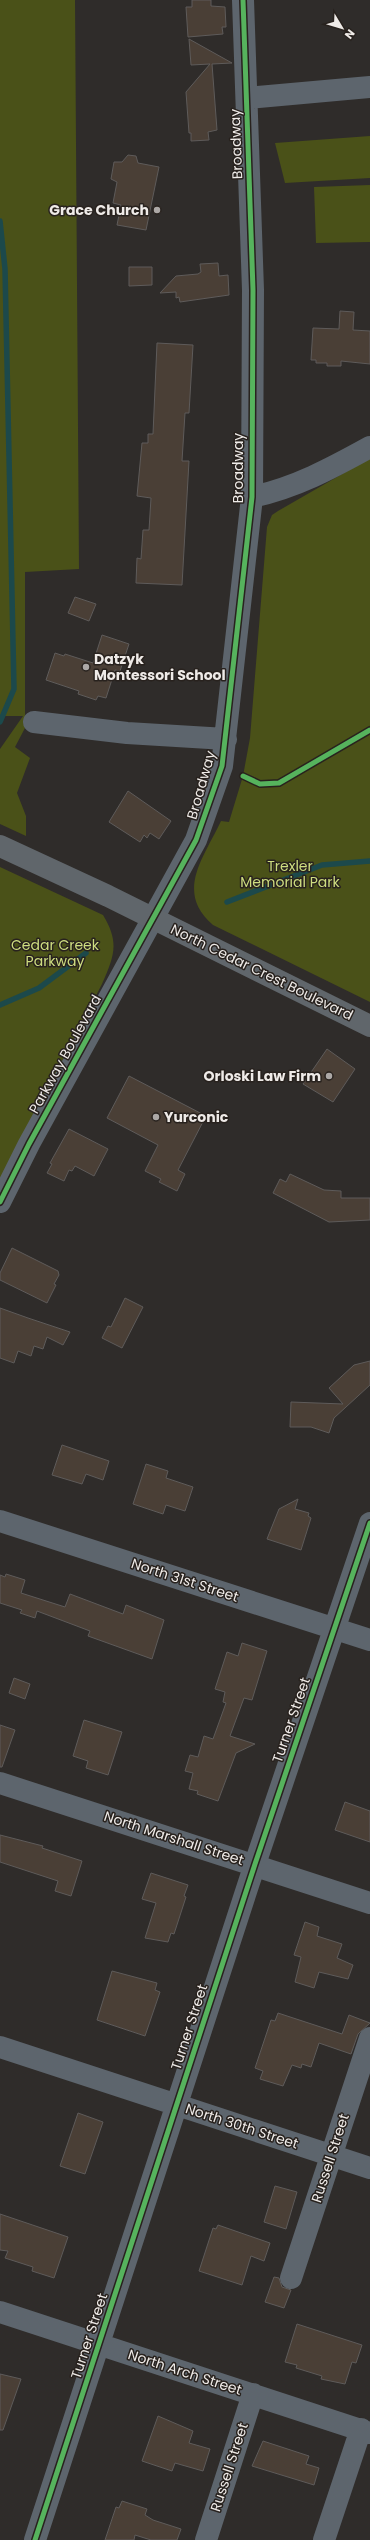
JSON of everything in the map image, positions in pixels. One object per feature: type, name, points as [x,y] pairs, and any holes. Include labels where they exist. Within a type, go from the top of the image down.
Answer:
[{"type":"main road","name":"North Cedar Crest Boulevard","points":[[5,848],[154,919],[370,1026]]},
{"type":"street","name":"Broadway","points":[[154,919],[196,840],[220,773],[226,739],[252,497],[253,290],[243,0]]},
{"type":"street","points":[[247,98],[370,87]]},
{"type":"street","points":[[252,497],[281,491],[333,467],[370,447]]},
{"type":"street","points":[[34,722],[127,733],[226,739]]},
{"type":"street","name":"Parkway Boulevard","points":[[0,1202],[36,1131],[154,919]]},
{"type":"street","name":"North 31st Street","points":[[0,1521],[370,1640]]},
{"type":"street","name":"Turner Street","points":[[35,2540],[255,1864],[370,1523]]},
{"type":"street","name":"North Marshall Street","points":[[0,1783],[255,1864],[370,1903]]},
{"type":"street","name":"Russell Street","points":[[291,2278],[370,2038]]},
{"type":"street","name":"North 30th Street","points":[[0,2047],[370,2168]]},
{"type":"street","name":"North Arch Street","points":[[0,2312],[365,2431]]},
{"type":"street","name":"Russell Street","points":[[206,2540],[253,2394]]},
{"type":"street","points":[[324,2540],[365,2431]]},
{"type":"green space","points":[[0,0],[75,0],[79,569],[25,572],[25,728],[15,747],[30,758],[17,793],[26,816],[26,836],[0,824],[0,749],[23,716],[0,716]]},
{"type":"green space","points":[[370,136],[370,178],[285,183],[275,143]]},
{"type":"green space","points":[[370,185],[370,242],[316,243],[314,187]]},
{"type":"green space","name":"Trexler Memorial Park","points":[[370,458],[370,1002],[213,925],[202,913],[196,900],[194,888],[196,875],[201,862],[221,821],[229,822],[243,776],[250,738],[267,527],[272,515]]},
{"type":"green space","name":"Cedar Creek Parkway","points":[[0,867],[103,915],[112,934],[113,950],[110,965],[102,984],[0,1181]]},
{"type":"building","points":[[192,0],[211,0],[211,6],[225,7],[226,27],[222,27],[223,34],[188,37],[186,7],[192,7]]},
{"type":"building","points":[[189,39],[232,63],[212,64],[217,130],[208,132],[209,140],[191,141],[191,133],[189,133],[186,92],[210,64],[191,65]]},
{"type":"building","points":[[128,155],[136,156],[138,163],[159,167],[146,230],[117,225],[121,205],[113,203],[117,182],[111,179],[114,162],[122,162]]},
{"type":"building","points":[[218,263],[219,276],[228,275],[229,295],[180,302],[179,297],[176,298],[176,292],[160,293],[176,276],[198,274],[201,272],[200,264]]},
{"type":"building","points":[[129,267],[152,267],[152,285],[129,286]]},
{"type":"building","points":[[340,311],[354,312],[353,330],[370,331],[370,364],[341,361],[341,366],[327,366],[327,363],[316,363],[316,360],[311,360],[313,328],[339,329]]},
{"type":"building","points":[[157,343],[193,345],[189,413],[185,413],[182,461],[189,461],[182,585],[136,583],[137,558],[141,559],[143,530],[149,530],[151,498],[137,496],[142,443],[148,443],[148,434],[153,434]]},
{"type":"building","points":[[75,597],[96,604],[89,621],[68,613]]},
{"type":"building","name":"Datzyk Montessori School","points":[[102,635],[129,644],[120,671],[115,670],[106,698],[98,696],[96,700],[78,694],[79,691],[46,680],[55,653],[64,656],[65,654],[93,663]]},
{"type":"building","points":[[128,791],[171,821],[159,839],[150,833],[147,838],[144,835],[140,842],[109,822]]},
{"type":"building","name":"Orloski Law Firm","points":[[327,1049],[355,1069],[333,1102],[303,1084]]},
{"type":"building","name":"Yurconic","points":[[129,1076],[206,1116],[178,1170],[185,1174],[177,1191],[159,1182],[161,1179],[145,1171],[158,1145],[107,1118]]},
{"type":"building","points":[[69,1129],[108,1149],[94,1176],[75,1166],[72,1171],[69,1170],[64,1181],[47,1173],[52,1164],[50,1163]]},
{"type":"building","points":[[290,1174],[324,1190],[341,1191],[341,1198],[370,1198],[370,1220],[329,1222],[273,1193],[280,1179],[286,1182]]},
{"type":"building","points":[[12,1248],[58,1271],[59,1275],[54,1284],[56,1285],[47,1303],[0,1280],[0,1273]]},
{"type":"building","points":[[125,1298],[143,1307],[122,1348],[102,1338],[108,1326],[111,1327]]},
{"type":"building","points":[[0,1308],[70,1332],[63,1345],[47,1337],[43,1349],[34,1346],[31,1356],[18,1351],[14,1363],[0,1358]]},
{"type":"building","points":[[370,1361],[370,1385],[334,1418],[329,1433],[311,1427],[290,1427],[291,1402],[343,1404],[329,1388],[354,1365]]},
{"type":"building","points":[[62,1445],[109,1461],[103,1480],[86,1474],[82,1484],[52,1475]]},
{"type":"building","points":[[146,1464],[168,1471],[166,1478],[193,1487],[185,1511],[166,1505],[163,1514],[133,1504]]},
{"type":"building","points":[[298,1499],[295,1509],[309,1513],[308,1516],[311,1518],[301,1550],[267,1539],[279,1509]]},
{"type":"building","points":[[6,1574],[25,1580],[21,1593],[65,1607],[70,1594],[123,1614],[126,1605],[164,1620],[152,1659],[88,1636],[90,1631],[37,1611],[35,1618],[20,1613],[22,1610],[0,1603],[0,1575],[5,1577]]},
{"type":"building","points":[[242,1643],[267,1651],[252,1700],[244,1698],[230,1736],[255,1744],[236,1753],[218,1801],[197,1794],[198,1791],[189,1789],[193,1773],[185,1771],[190,1755],[198,1757],[204,1736],[213,1739],[226,1703],[223,1702],[225,1692],[215,1689],[227,1652],[238,1656]]},
{"type":"building","points":[[14,1678],[30,1684],[25,1699],[9,1693]]},
{"type":"building","points":[[84,1720],[122,1732],[108,1775],[86,1768],[88,1761],[73,1756]]},
{"type":"building","points":[[0,1725],[15,1730],[2,1767],[0,1767]]},
{"type":"building","points":[[345,1802],[370,1811],[370,1842],[335,1830]]},
{"type":"building","points":[[0,1835],[43,1846],[42,1848],[82,1861],[71,1896],[55,1891],[58,1881],[0,1862]]},
{"type":"building","points":[[151,1873],[188,1885],[184,1896],[186,1897],[174,1934],[171,1933],[168,1942],[145,1938],[156,1903],[142,1899]]},
{"type":"building","points":[[305,1922],[319,1927],[317,1936],[342,1944],[337,1958],[353,1965],[348,1979],[319,1972],[314,1988],[295,1982],[301,1957],[294,1955]]},
{"type":"building","points":[[112,1971],[157,1983],[155,1990],[160,1992],[145,2036],[97,2020]]},
{"type":"building","points":[[278,2013],[342,2034],[349,2015],[370,2023],[358,2034],[351,2054],[319,2043],[311,2067],[302,2064],[301,2068],[292,2065],[283,2086],[260,2079],[263,2071],[255,2068],[271,2020],[275,2021]]},
{"type":"building","points":[[78,2113],[103,2122],[85,2174],[60,2166]]},
{"type":"building","points":[[275,2186],[297,2192],[286,2229],[264,2222]]},
{"type":"building","points":[[0,2214],[68,2237],[54,2278],[32,2271],[33,2267],[5,2258],[8,2251],[0,2250]]},
{"type":"building","points":[[218,2225],[270,2243],[264,2261],[251,2256],[242,2285],[199,2271],[213,2228],[216,2229]]},
{"type":"building","points":[[274,2277],[279,2278],[282,2287],[291,2290],[284,2308],[265,2302]]},
{"type":"building","points":[[297,2324],[362,2345],[356,2363],[352,2362],[345,2384],[321,2379],[322,2376],[296,2368],[297,2365],[285,2362]]},
{"type":"building","points":[[0,2374],[21,2379],[3,2430],[0,2430]]},
{"type":"building","points":[[158,2416],[193,2431],[189,2443],[210,2449],[203,2471],[175,2463],[172,2471],[142,2461]]},
{"type":"building","points":[[263,2441],[309,2456],[306,2464],[319,2468],[314,2485],[252,2466]]},
{"type":"building","points":[[122,2501],[147,2509],[145,2515],[153,2520],[181,2529],[177,2540],[151,2540],[135,2535],[134,2540],[105,2540],[116,2507],[119,2508]]},
{"type":"waterway","points":[[0,221],[5,269],[14,689],[0,722]]},
{"type":"waterway","points":[[227,902],[322,865],[370,861]]},
{"type":"waterway","points":[[0,1005],[39,988],[86,953]]},
{"type":"cycle path","points":[[0,1202],[29,1144],[196,840],[222,766],[252,497],[253,290],[243,0]]},
{"type":"cycle path","points":[[243,776],[260,784],[279,783],[370,730]]},
{"type":"cycle path","points":[[35,2540],[255,1864],[370,1523]]},
{"type":"place","name":"Grace Church","points":[[157,210]]},
{"type":"place","name":"Datzyk Montessori School","points":[[86,667]]},
{"type":"place","name":"Orloski Law Firm","points":[[329,1076]]},
{"type":"place","name":"Yurconic","points":[[156,1117]]}]
